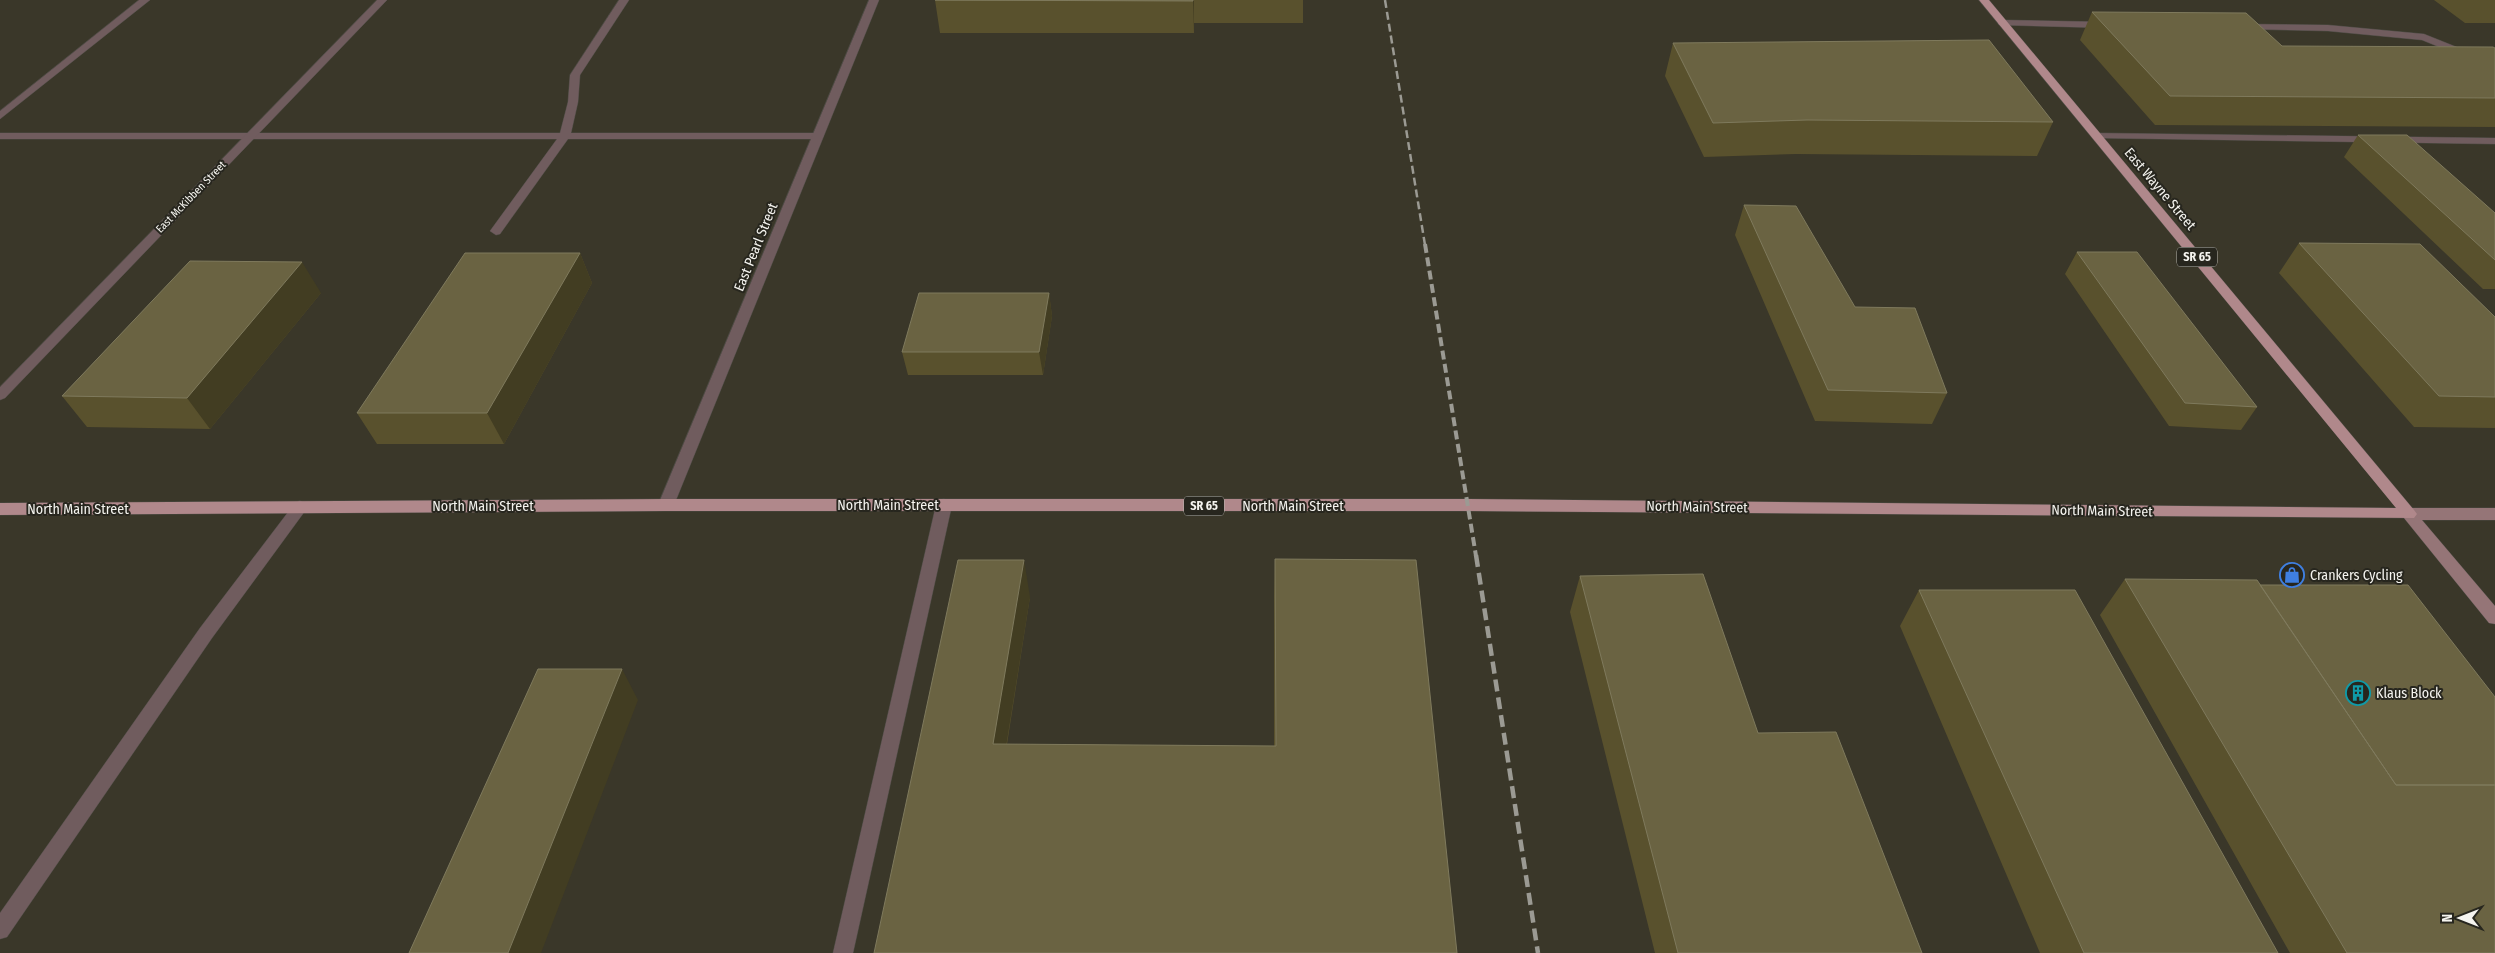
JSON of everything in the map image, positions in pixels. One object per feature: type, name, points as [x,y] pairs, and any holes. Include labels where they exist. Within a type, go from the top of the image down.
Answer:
[{"type":"main road","name":"East Wayne Street","points":[[1984,0],[2409,514]]},
{"type":"main road","name":"North Main Street","points":[[0,509],[666,505],[1468,505],[2409,514]]},
{"type":"street","points":[[0,116],[144,0]]},
{"type":"street","name":"East McKibben Street","points":[[0,394],[382,0]]},
{"type":"street","points":[[496,231],[565,136],[573,102],[575,75],[588,52],[624,0]]},
{"type":"street","name":"East Pearl Street","points":[[666,505],[874,0]]},
{"type":"street","points":[[2003,23],[2121,25]]},
{"type":"street","points":[[2229,26],[2328,28],[2424,37],[2475,58],[2495,73]]},
{"type":"street","points":[[0,136],[818,136]]},
{"type":"street","points":[[2096,136],[2495,141]]},
{"type":"street","points":[[843,953],[944,505]]},
{"type":"street","points":[[0,930],[206,633],[300,507]]},
{"type":"street","points":[[2409,514],[2495,618]]},
{"type":"street","name":"North Main Street","points":[[2409,514],[2495,514]]},
{"type":"shaded area","points":[[0,0],[2495,0],[2495,953],[0,953]]},
{"type":"building","points":[[935,0],[1193,0],[1193,1]]},
{"type":"building","points":[[2092,12],[2246,13],[2282,46],[2493,47],[2495,48],[2495,98],[2170,96]]},
{"type":"building","points":[[1989,40],[2053,122],[1807,120],[1713,123],[1673,43]]},
{"type":"building","points":[[2358,135],[2407,135],[2495,213],[2495,260]]},
{"type":"building","points":[[1744,205],[1796,206],[1855,307],[1915,308],[1947,393],[1828,390]]},
{"type":"building","points":[[2299,243],[2420,244],[2495,317],[2495,397],[2439,396]]},
{"type":"building","points":[[2077,252],[2137,252],[2257,407],[2185,403]]},
{"type":"building","points":[[465,253],[580,253],[487,413],[357,413]]},
{"type":"building","points":[[190,261],[302,262],[187,398],[62,396]]},
{"type":"building","points":[[919,293],[1049,293],[1039,352],[902,352]]},
{"type":"building","points":[[1275,559],[1416,560],[1457,953],[874,953],[958,560],[1024,560],[993,744],[1276,746]]},
{"type":"building","points":[[1703,574],[1758,733],[1836,732],[1922,953],[1678,953],[1580,576]]},
{"type":"building","points":[[2125,579],[2257,580],[2396,785],[2495,785],[2495,953],[2347,953]]},
{"type":"building","points":[[2260,585],[2408,585],[2495,697],[2495,785],[2396,785]]},
{"type":"building","points":[[1919,590],[2075,590],[2278,953],[2084,953]]},
{"type":"building","points":[[538,669],[622,669],[508,953],[409,953]]},
{"type":"railway","points":[[1385,0],[1425,245]]},
{"type":"railway","points":[[1425,244],[1476,556]]},
{"type":"railway","points":[[1476,555],[1538,953]]},
{"type":"place","name":"Crankers Cycling","points":[[2292,575]]},
{"type":"place","name":"Klaus Block","points":[[2358,693]]}]
